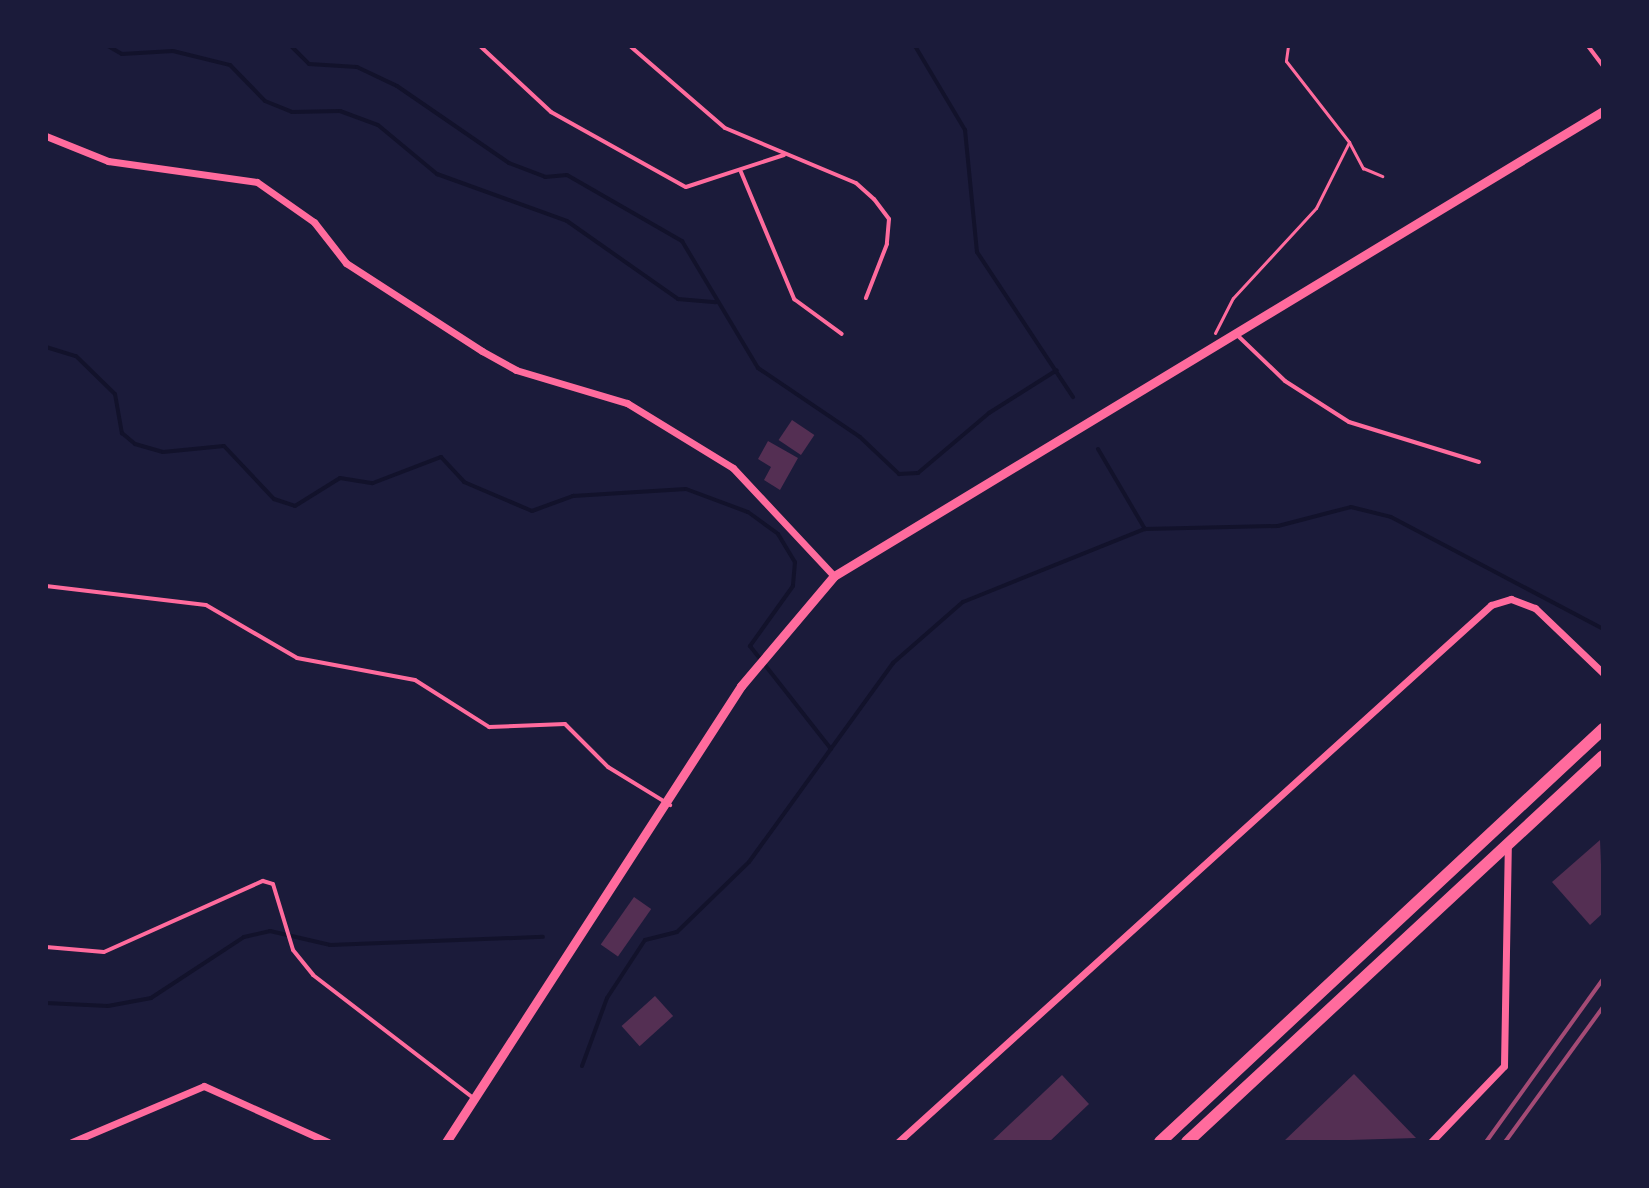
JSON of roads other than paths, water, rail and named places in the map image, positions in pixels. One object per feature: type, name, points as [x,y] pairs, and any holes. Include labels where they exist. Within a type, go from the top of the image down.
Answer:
[{"type":"highway","points":[[1160,1142],[1603,729]]},
{"type":"highway","points":[[1187,1142],[1603,756]]},
{"type":"street","points":[[446,1142],[477,1101],[670,805],[741,686],[834,576],[1207,347],[1603,111]]},
{"type":"street","points":[[46,136],[108,161],[257,182],[314,222],[346,263],[482,351],[516,370],[627,403],[733,468],[834,576]]},
{"type":"street","points":[[898,1142],[1491,605],[1511,599],[1535,608],[1603,673]]},
{"type":"street","points":[[1431,1142],[1504,1066],[1508,843]]},
{"type":"street","points":[[72,1142],[204,1086],[328,1142]]},
{"type":"lane","points":[[480,46],[551,112],[686,187],[741,172],[787,154]]},
{"type":"lane","points":[[630,46],[725,128],[856,183],[889,219],[882,268],[866,298]]},
{"type":"lane","points":[[1588,46],[1603,66]]},
{"type":"lane","points":[[741,172],[794,299],[842,334]]},
{"type":"lane","points":[[1233,332],[1285,381],[1349,422],[1479,462]]},
{"type":"lane","points":[[46,586],[206,605],[297,658],[415,680],[489,727],[565,724],[608,767],[670,805]]},
{"type":"lane","points":[[46,947],[104,952],[263,881],[273,884],[293,950],[313,975],[477,1101]]},
{"type":"waterway","points":[[108,46],[122,54],[173,51],[230,65],[265,101],[292,112],[340,111],[378,125],[437,174],[567,221],[678,299],[716,302]]},
{"type":"waterway","points":[[291,46],[309,64],[357,67],[397,86],[509,163],[545,177],[567,175],[682,241],[758,368],[860,437],[899,474],[918,473],[989,413],[1057,370]]},
{"type":"waterway","points":[[915,46],[965,130],[977,252],[1073,397]]},
{"type":"waterway","points":[[46,347],[76,356],[115,394],[122,433],[135,444],[163,452],[224,446],[274,499],[295,506],[340,478],[373,483],[441,457],[464,482],[532,511],[573,496],[686,489],[748,512],[778,534],[795,562],[793,586],[750,646],[831,749]]},
{"type":"waterway","points":[[1098,449],[1145,529]]},
{"type":"waterway","points":[[582,1066],[607,998],[645,940],[677,932],[749,862],[893,663],[963,602],[1145,529],[1278,526],[1351,507],[1391,517],[1603,629]]},
{"type":"waterway","points":[[46,1003],[108,1006],[151,998],[244,937],[270,931],[330,945],[543,937]]},
{"type":"railway","points":[[1486,1142],[1603,979]]},
{"type":"railway","points":[[1505,1142],[1603,1007]]}]
